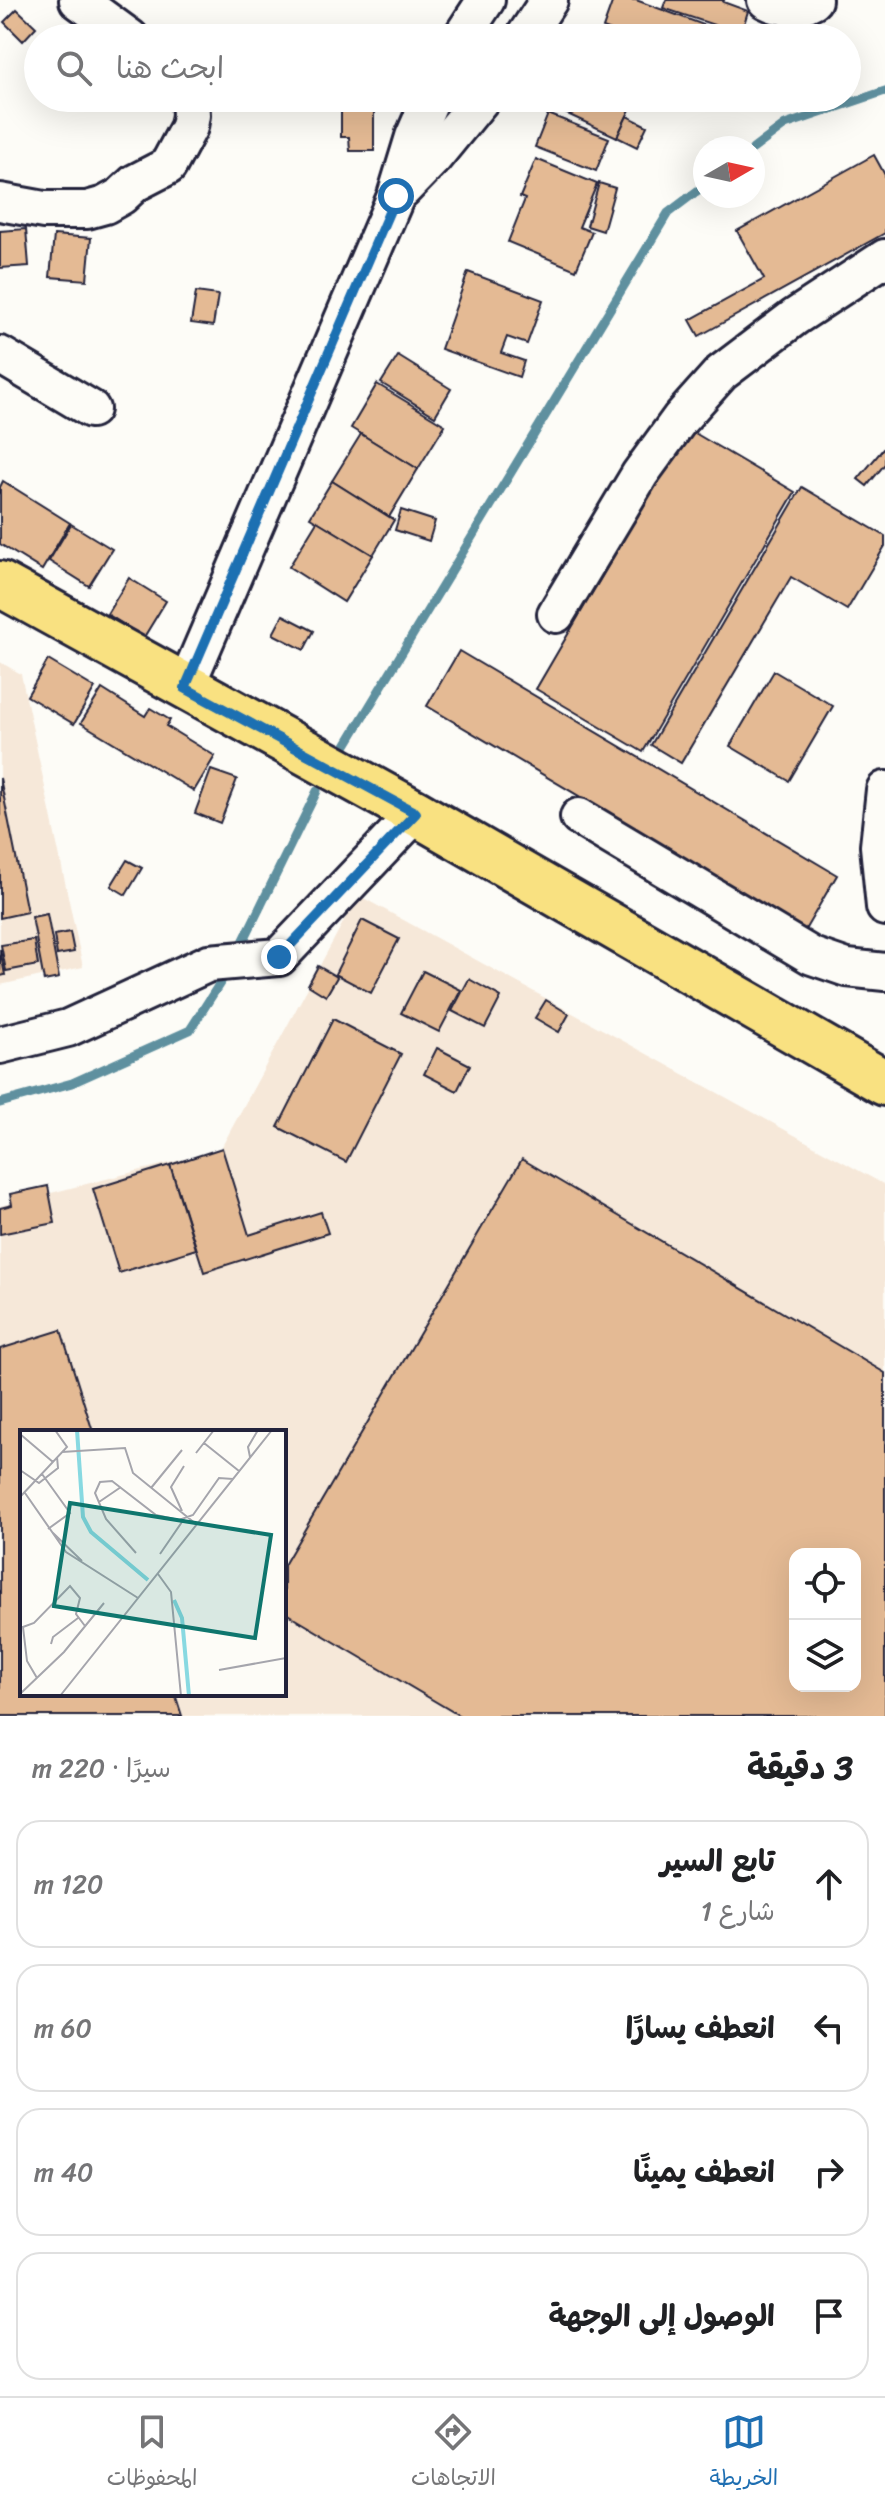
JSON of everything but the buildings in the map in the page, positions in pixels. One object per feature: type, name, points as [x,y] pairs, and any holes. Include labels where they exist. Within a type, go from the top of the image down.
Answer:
[{"type":"main road","points":[[0,584],[416,813],[883,1076]]},
{"type":"street","points":[[78,0],[111,24]]},
{"type":"street","points":[[470,24],[486,0]]},
{"type":"street","points":[[533,24],[549,0]]},
{"type":"street","points":[[766,0],[787,7],[800,6],[813,0]]},
{"type":"street","points":[[0,202],[44,210],[87,210],[105,205],[135,183],[168,166],[189,127],[191,112]]},
{"type":"street","points":[[185,688],[396,196],[425,112]]},
{"type":"street","points":[[396,196],[433,158],[471,112]]},
{"type":"street","points":[[556,614],[640,474],[680,419],[721,373],[795,317],[885,258]]},
{"type":"street","points":[[0,355],[91,409]]},
{"type":"street","points":[[885,790],[879,846],[885,907]]},
{"type":"street","points":[[0,1045],[68,1028],[209,963],[279,957],[416,813]]},
{"type":"street","points":[[579,817],[812,956],[847,968],[885,972]]},
{"type":"shaded area","points":[[0,662],[21,674],[83,967],[0,985]]},
{"type":"shaded area","points":[[358,895],[885,1185],[885,1716],[0,1716],[0,1206],[220,1150]]},
{"type":"waterway","points":[[861,99],[885,91]]},
{"type":"waterway","points":[[765,140],[785,125],[823,112]]},
{"type":"waterway","points":[[340,755],[668,213],[693,194]]},
{"type":"waterway","points":[[238,952],[317,791]]},
{"type":"waterway","points":[[0,1103],[72,1083],[190,1030],[227,972]]},
{"type":"route","points":[[279,957],[416,813],[185,688],[396,196]]}]
